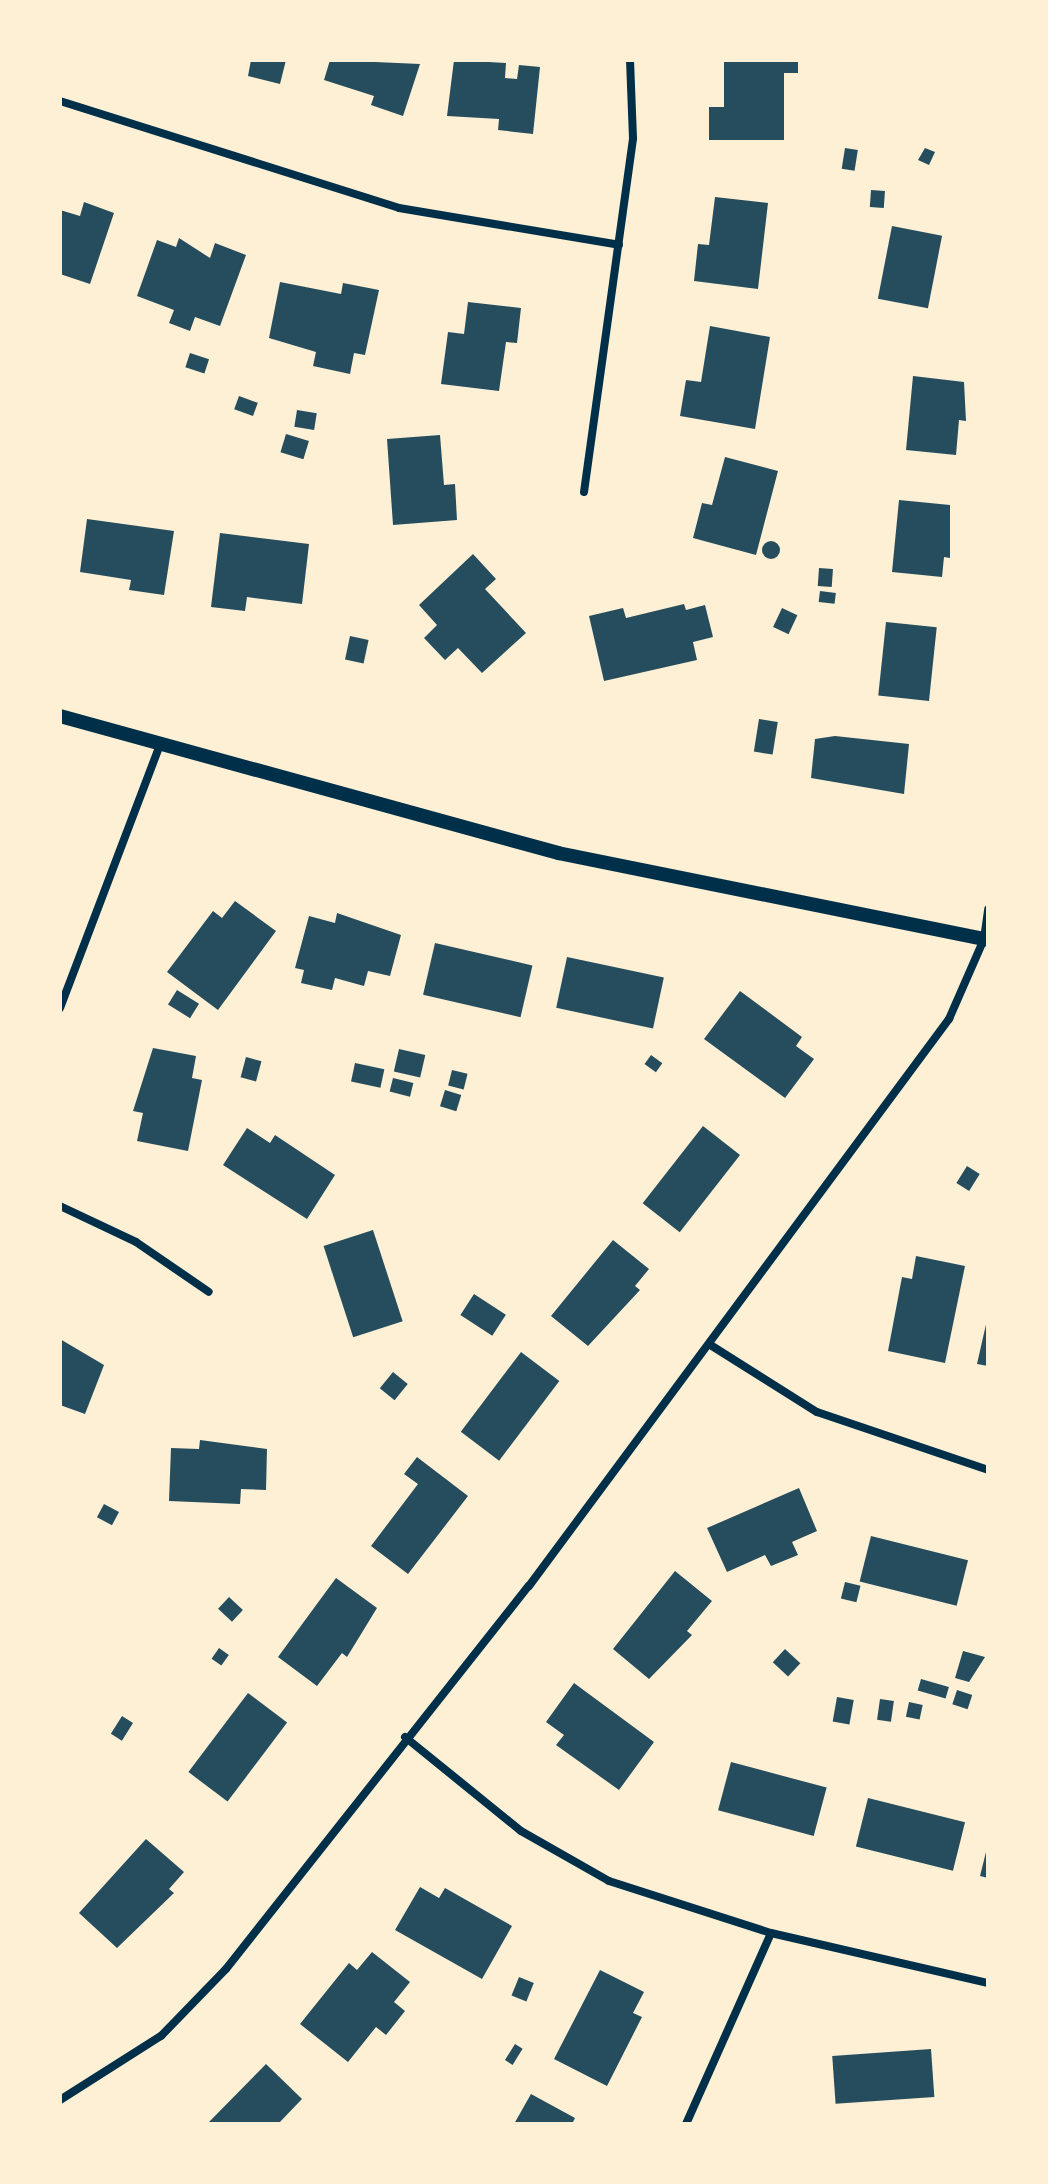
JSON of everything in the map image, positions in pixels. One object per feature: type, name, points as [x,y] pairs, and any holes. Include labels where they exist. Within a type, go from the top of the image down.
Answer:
[{"type":"street","points":[[584,492],[633,138],[630,60]]},
{"type":"street","points":[[60,101],[399,208],[619,245]]},
{"type":"street","points":[[60,716],[159,748],[558,853],[986,939]]},
{"type":"street","points":[[60,1008],[159,748]]},
{"type":"street","points":[[60,2100],[161,2036],[215,1980],[712,1346],[949,1019],[986,939],[988,909]]},
{"type":"street","points":[[60,1206],[136,1242],[209,1292]]},
{"type":"street","points":[[712,1346],[817,1412],[988,1470]]},
{"type":"street","points":[[405,1737],[484,1804],[571,1863],[771,1933],[988,1983]]},
{"type":"street","points":[[686,2124],[771,1933]]},
{"type":"building","points":[[251,60],[286,60],[280,84],[248,76]]},
{"type":"building","points":[[330,60],[420,64],[403,116],[371,105],[374,96],[324,80]]},
{"type":"building","points":[[454,60],[506,63],[505,78],[517,79],[519,65],[540,67],[533,134],[498,130],[499,119],[447,116]]},
{"type":"building","points":[[724,60],[798,60],[798,73],[784,73],[784,140],[709,140],[709,107],[724,107]]},
{"type":"building","points":[[845,148],[858,150],[855,171],[842,169]]},
{"type":"building","points":[[925,148],[935,152],[929,165],[918,160]]},
{"type":"building","points":[[871,190],[885,191],[884,208],[870,207]]},
{"type":"building","points":[[715,197],[768,203],[758,289],[694,281],[698,244],[709,245]]},
{"type":"building","points":[[84,202],[114,213],[90,284],[60,274],[60,210],[80,216]]},
{"type":"building","points":[[892,226],[942,236],[928,308],[878,299]]},
{"type":"building","points":[[179,238],[210,258],[215,243],[246,255],[220,326],[195,317],[190,331],[169,323],[174,310],[137,296],[157,240],[176,247]]},
{"type":"building","points":[[280,282],[341,294],[343,283],[379,290],[365,355],[354,353],[350,374],[313,366],[316,352],[269,338]]},
{"type":"building","points":[[468,302],[521,308],[517,343],[506,342],[499,391],[441,384],[448,332],[464,334]]},
{"type":"building","points":[[710,326],[770,337],[755,429],[680,416],[686,380],[701,382]]},
{"type":"building","points":[[190,353],[209,359],[204,373],[185,367]]},
{"type":"building","points":[[913,376],[964,382],[966,421],[959,420],[956,455],[906,450]]},
{"type":"building","points":[[239,396],[258,403],[253,416],[234,409]]},
{"type":"building","points":[[297,410],[317,413],[314,430],[294,427]]},
{"type":"building","points":[[286,434],[309,441],[303,459],[280,452]]},
{"type":"building","points":[[440,435],[444,485],[455,484],[457,520],[393,525],[387,439]]},
{"type":"building","points":[[725,457],[778,471],[756,555],[693,538],[702,503],[712,505]]},
{"type":"building","points":[[899,500],[950,505],[950,558],[944,557],[942,577],[892,572]]},
{"type":"building","points":[[87,519],[174,531],[164,595],[129,590],[131,580],[80,572]]},
{"type":"building","points":[[220,533],[309,544],[302,604],[247,597],[245,611],[211,607]]},
{"type":"building","points":[[767,541],[775,541],[780,550],[778,557],[767,559],[762,554],[762,546]]},
{"type":"building","points":[[473,554],[496,579],[485,589],[526,633],[482,673],[458,648],[445,660],[424,638],[437,625],[419,605]]},
{"type":"building","points":[[819,568],[833,569],[832,587],[818,586]]},
{"type":"building","points":[[820,591],[836,593],[835,604],[819,602]]},
{"type":"building","points":[[684,604],[686,610],[705,605],[713,637],[693,642],[697,660],[604,681],[589,616],[623,608],[626,618]]},
{"type":"building","points":[[782,608],[797,615],[789,634],[773,627]]},
{"type":"building","points":[[886,622],[937,627],[929,701],[878,696]]},
{"type":"building","points":[[350,636],[369,640],[364,663],[345,659]]},
{"type":"building","points":[[759,719],[778,722],[773,755],[754,752]]},
{"type":"building","points":[[835,736],[909,744],[904,794],[811,778],[815,739]]},
{"type":"building","points":[[235,901],[276,931],[218,1010],[167,972],[213,911],[222,918]]},
{"type":"building","points":[[337,913],[401,935],[390,976],[368,971],[364,986],[335,978],[332,990],[301,983],[304,970],[295,968],[309,916],[335,923]]},
{"type":"building","points":[[435,943],[532,965],[521,1017],[423,995]]},
{"type":"building","points":[[567,957],[664,978],[653,1028],[556,1008]]},
{"type":"building","points":[[177,990],[199,1004],[190,1018],[168,1004]]},
{"type":"building","points":[[740,991],[802,1037],[796,1046],[814,1059],[785,1098],[704,1039]]},
{"type":"building","points":[[153,1048],[196,1056],[192,1078],[202,1080],[188,1151],[137,1141],[143,1113],[133,1111]]},
{"type":"building","points":[[399,1049],[425,1055],[420,1077],[394,1071]]},
{"type":"building","points":[[651,1055],[662,1063],[656,1072],[645,1064]]},
{"type":"building","points":[[246,1057],[261,1061],[256,1081],[241,1077]]},
{"type":"building","points":[[355,1063],[384,1069],[380,1088],[351,1082]]},
{"type":"building","points":[[452,1070],[468,1074],[464,1089],[448,1086]]},
{"type":"building","points":[[393,1078],[413,1083],[410,1097],[390,1092]]},
{"type":"building","points":[[445,1090],[461,1095],[456,1111],[440,1106]]},
{"type":"building","points":[[703,1126],[740,1155],[680,1232],[643,1203]]},
{"type":"building","points":[[247,1128],[270,1143],[275,1135],[335,1175],[307,1219],[223,1165]]},
{"type":"building","points":[[967,1166],[980,1174],[969,1191],[956,1183]]},
{"type":"building","points":[[373,1230],[403,1321],[353,1337],[324,1246]]},
{"type":"building","points":[[613,1240],[649,1269],[635,1286],[640,1290],[588,1346],[551,1316]]},
{"type":"building","points":[[916,1256],[965,1266],[945,1363],[888,1351],[902,1277],[912,1279]]},
{"type":"building","points":[[474,1294],[506,1315],[492,1336],[460,1315]]},
{"type":"building","points":[[988,1320],[988,1366],[977,1364]]},
{"type":"building","points":[[60,1339],[104,1365],[85,1414],[60,1405]]},
{"type":"building","points":[[521,1352],[559,1381],[499,1461],[461,1432]]},
{"type":"building","points":[[393,1372],[408,1384],[395,1400],[380,1388]]},
{"type":"building","points":[[200,1440],[267,1449],[266,1490],[241,1489],[240,1504],[169,1501],[171,1448],[199,1449]]},
{"type":"building","points":[[417,1457],[468,1496],[408,1574],[371,1546],[418,1484],[404,1474]]},
{"type":"building","points":[[799,1488],[817,1531],[792,1542],[798,1555],[771,1566],[765,1555],[727,1572],[707,1528]]},
{"type":"building","points":[[104,1504],[119,1512],[112,1525],[97,1517]]},
{"type":"building","points":[[871,1536],[968,1560],[957,1606],[860,1582]]},
{"type":"building","points":[[675,1571],[712,1601],[687,1631],[692,1635],[649,1679],[613,1649]]},
{"type":"building","points":[[336,1578],[377,1608],[347,1657],[342,1653],[317,1686],[278,1657]]},
{"type":"building","points":[[845,1582],[861,1586],[856,1602],[841,1598]]},
{"type":"building","points":[[229,1597],[243,1610],[232,1622],[218,1609]]},
{"type":"building","points":[[219,1648],[229,1655],[221,1666],[212,1659]]},
{"type":"building","points":[[785,1649],[800,1663],[788,1676],[773,1662]]},
{"type":"building","points":[[963,1651],[985,1657],[969,1682],[955,1678]]},
{"type":"building","points":[[921,1679],[949,1687],[946,1699],[918,1691]]},
{"type":"building","points":[[574,1683],[654,1742],[619,1790],[556,1745],[564,1735],[546,1722]]},
{"type":"building","points":[[957,1690],[972,1695],[968,1709],[952,1704]]},
{"type":"building","points":[[248,1693],[287,1722],[228,1802],[188,1772]]},
{"type":"building","points":[[837,1697],[854,1700],[849,1725],[833,1722]]},
{"type":"building","points":[[880,1699],[894,1701],[891,1722],[877,1720]]},
{"type":"building","points":[[909,1702],[923,1705],[920,1720],[906,1717]]},
{"type":"building","points":[[122,1716],[133,1723],[122,1741],[111,1734]]},
{"type":"building","points":[[731,1762],[827,1788],[814,1836],[718,1810]]},
{"type":"building","points":[[868,1798],[965,1822],[953,1871],[856,1847]]},
{"type":"building","points":[[146,1839],[184,1872],[169,1889],[174,1893],[117,1948],[79,1913]]},
{"type":"building","points":[[988,1844],[988,1878],[980,1876]]},
{"type":"building","points":[[420,1887],[439,1898],[445,1888],[512,1926],[482,1979],[395,1930]]},
{"type":"building","points":[[372,1952],[410,1982],[394,2002],[405,2011],[386,2035],[376,2027],[348,2062],[300,2024],[349,1963],[357,1970]]},
{"type":"building","points":[[600,1970],[644,1992],[633,2013],[642,2017],[607,2086],[554,2059]]},
{"type":"building","points":[[519,1977],[534,1983],[526,2002],[512,1996]]},
{"type":"building","points":[[515,2044],[523,2049],[513,2065],[505,2060]]},
{"type":"building","points":[[931,2049],[934,2097],[836,2104],[832,2056]]},
{"type":"building","points":[[266,2064],[302,2099],[278,2124],[207,2124]]},
{"type":"building","points":[[531,2094],[575,2118],[572,2124],[514,2124]]}]
